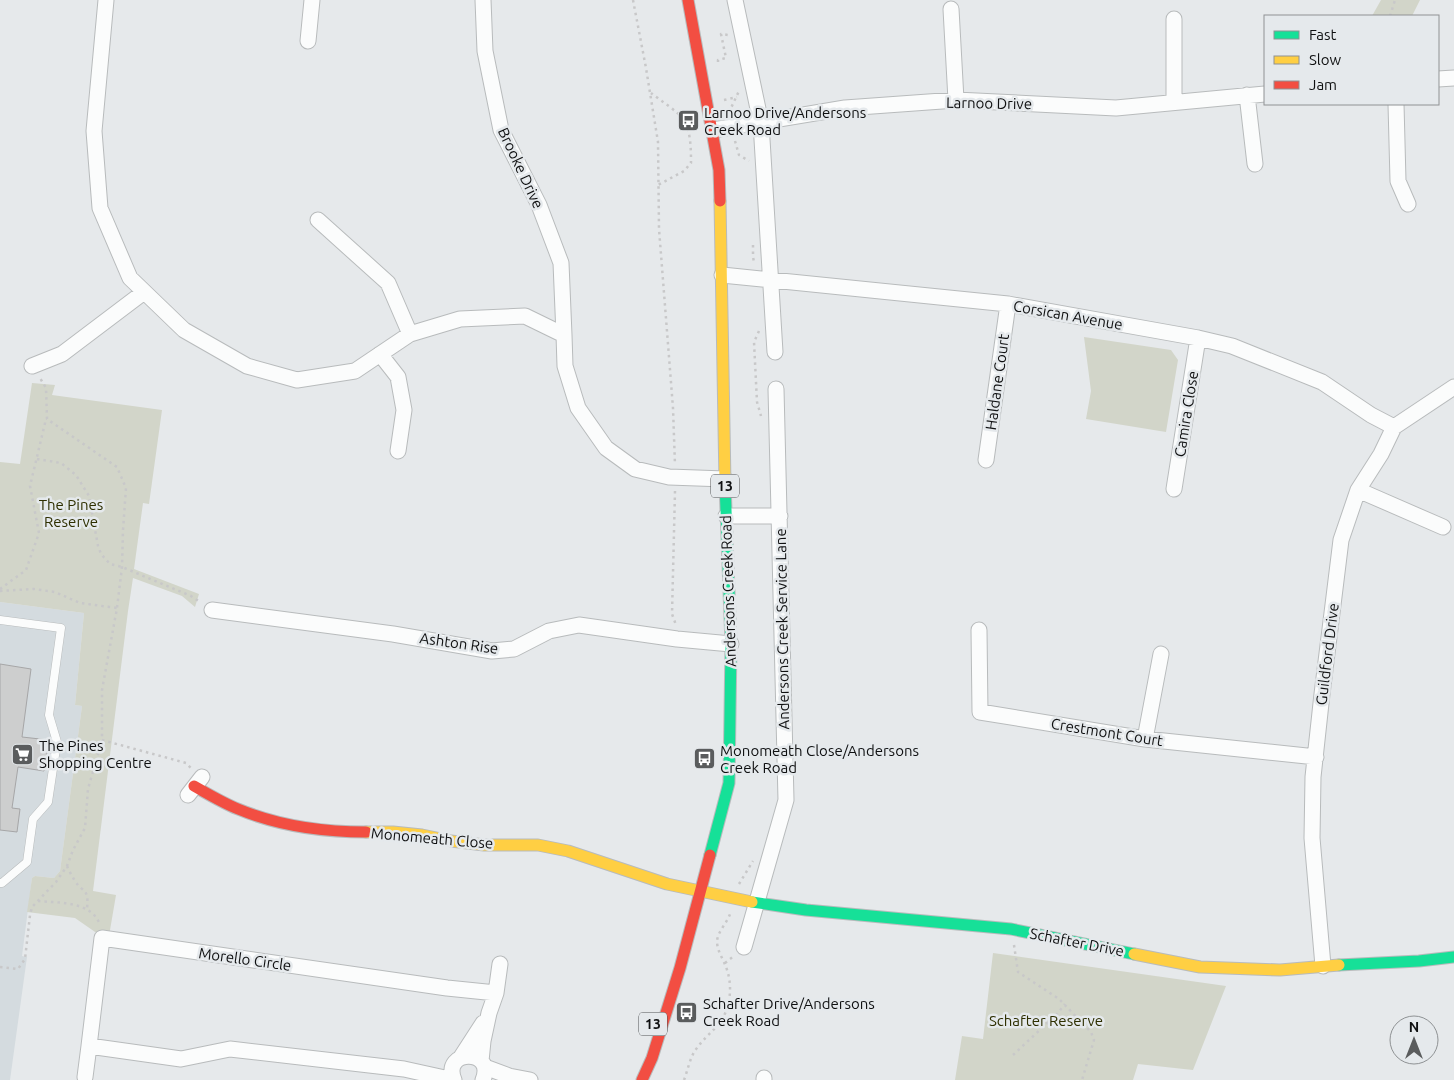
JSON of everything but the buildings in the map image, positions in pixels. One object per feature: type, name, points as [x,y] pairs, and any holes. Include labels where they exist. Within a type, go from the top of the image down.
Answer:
[{"type":"street","points":[[106,0],[94,131],[100,208],[130,278],[184,330],[248,366],[297,380],[355,371],[410,334],[460,319],[525,316],[564,334]]},
{"type":"street","points":[[308,40],[312,0]]},
{"type":"street","name":"Brooke Drive","points":[[483,0],[485,51],[501,130],[538,205],[561,263],[565,366],[578,408],[606,448],[635,469],[669,477],[725,479]]},
{"type":"street","name":"Andersons Creek Road","points":[[642,1080],[652,1058],[680,968],[729,783],[731,644],[725,479],[719,170],[688,0]]},
{"type":"street","points":[[735,0],[761,123],[765,279],[775,352]]},
{"type":"street","points":[[950,9],[956,100]]},
{"type":"street","points":[[1174,19],[1174,102]]},
{"type":"street","points":[[1439,79],[1454,78]]},
{"type":"street","name":"Larnoo Drive","points":[[713,130],[845,108],[956,100],[1116,108],[1264,94]]},
{"type":"street","points":[[1247,95],[1255,164]]},
{"type":"street","points":[[1396,105],[1398,181],[1408,204]]},
{"type":"street","points":[[318,220],[388,283],[410,334]]},
{"type":"street","name":"Corsican Avenue","points":[[722,275],[1008,304],[1198,338],[1232,346],[1322,382],[1371,415],[1394,427]]},
{"type":"street","points":[[32,366],[62,354],[144,292]]},
{"type":"street","name":"Haldane Court","points":[[986,460],[1008,304]]},
{"type":"street","name":"Camira Close","points":[[1174,489],[1198,338]]},
{"type":"street","points":[[380,354],[398,377],[403,402],[404,410],[398,451]]},
{"type":"street","name":"Guildford Drive","points":[[1323,966],[1312,838],[1313,777],[1341,540],[1358,490],[1394,427],[1454,386]]},
{"type":"street","name":"Andersons Creek Service Lane","points":[[744,947],[786,800],[776,389]]},
{"type":"street","points":[[1358,490],[1443,527]]},
{"type":"street","name":"Andersons Creek Service Lane","points":[[726,516],[780,516]]},
{"type":"street","name":"Ashton Rise","points":[[212,610],[393,634],[492,651],[514,649],[549,631],[579,625],[676,639],[731,644]]},
{"type":"street","name":"Crestmont Court","points":[[979,630],[980,712],[1145,739],[1316,757]]},
{"type":"street","points":[[1145,739],[1161,654]]},
{"type":"street","name":"Monomeath Close","points":[[196,784],[237,809],[270,820],[304,828],[351,832],[393,832],[422,835],[451,842],[484,845],[538,845],[568,851],[638,876],[701,893]]},
{"type":"street","name":"Schafter Drive","points":[[701,893],[806,910],[1011,929],[1200,967],[1280,970],[1454,957]]},
{"type":"street","points":[[85,1077],[102,938]]},
{"type":"street","name":"Morello Circle","points":[[102,938],[427,985],[496,993]]},
{"type":"street","points":[[483,1072],[483,1040],[496,993],[500,964]]},
{"type":"street","name":"Andersons Creek Road","points":[[647,1037],[680,968]]},
{"type":"street","points":[[89,1046],[181,1059],[230,1049],[404,1069],[454,1080],[452,1072],[458,1060],[489,1013]]},
{"type":"street","points":[[404,1069],[442,1068],[472,1056],[483,1072],[530,1080]]},
{"type":"lane","points":[[0,620],[61,628],[50,715],[57,742],[48,802],[33,819],[27,862],[0,883]]},
{"type":"path","points":[[633,0],[658,142],[659,229],[673,408],[675,466]]},
{"type":"path","points":[[1390,15],[1396,0]]},
{"type":"path","points":[[719,68],[718,60],[726,58],[721,34],[728,34],[731,40],[731,30]]},
{"type":"path","points":[[739,84],[739,94],[731,108],[732,128],[739,155],[751,162]]},
{"type":"path","points":[[650,92],[683,119],[688,130],[691,153],[691,163],[684,171],[658,185]]},
{"type":"path","points":[[724,100],[737,97]]},
{"type":"path","points":[[753,239],[753,257],[765,279]]},
{"type":"path","points":[[760,326],[754,342],[757,402],[763,420]]},
{"type":"path","points":[[0,590],[26,570],[39,533],[30,486],[46,419],[46,388],[32,366]]},
{"type":"path","points":[[0,967],[18,969],[25,959],[32,907],[56,882],[67,866],[85,828],[88,789],[102,740],[102,690],[117,608],[122,567],[126,488],[117,466],[46,419]]},
{"type":"path","points":[[37,459],[61,463],[76,475],[89,496],[101,554],[110,564],[122,567],[191,596],[212,610]]},
{"type":"path","points":[[675,488],[672,614],[677,629]]},
{"type":"path","points":[[0,590],[34,589],[55,592],[80,603],[117,608]]},
{"type":"path","points":[[102,740],[186,763],[196,784]]},
{"type":"path","points":[[684,1080],[696,1049],[718,1026],[729,1002],[729,974],[719,951],[718,936],[729,918],[739,883],[756,856]]},
{"type":"path","points":[[67,866],[75,882],[85,890],[88,899],[87,908]]},
{"type":"path","points":[[38,901],[87,908],[97,918],[102,938]]},
{"type":"path","points":[[1011,929],[1018,972],[1059,999],[1091,1032],[1094,1040],[1082,1080]]},
{"type":"path","points":[[1013,1055],[1057,1014],[1065,1004]]},
{"type":"shaded area","points":[[0,602],[84,613],[75,705],[82,706],[60,871],[54,878],[35,876],[32,878],[22,956],[27,957],[10,1080],[0,1080]]},
{"type":"green space","points":[[1381,0],[1420,0],[1412,15],[1373,15]]},
{"type":"green space","points":[[1084,337],[1171,350],[1178,360],[1166,432],[1086,419],[1091,391]]},
{"type":"green space","name":"The Pines Reserve","points":[[32,383],[55,385],[52,395],[162,410],[149,504],[143,503],[134,569],[199,594],[195,607],[182,596],[133,578],[93,891],[116,895],[109,936],[98,934],[75,918],[27,912],[32,878],[35,876],[54,878],[60,871],[82,706],[75,705],[84,613],[0,602],[0,462],[20,464]]},
{"type":"green space","name":"Schafter Reserve","points":[[993,953],[1226,986],[1193,1070],[1138,1064],[1133,1080],[955,1080],[962,1036],[983,1039]]},
{"type":"traffic: fast","points":[[710,855],[729,783],[731,644],[725,483]]},
{"type":"traffic: fast","points":[[752,902],[806,910],[1011,929],[1134,954]]},
{"type":"traffic: fast","points":[[1339,965],[1419,961],[1454,957]]},
{"type":"traffic: slow","points":[[720,201],[725,483]]},
{"type":"traffic: slow","points":[[366,832],[422,835],[484,845],[538,845],[568,851],[667,884],[752,902]]},
{"type":"traffic: slow","points":[[1134,954],[1200,967],[1280,970],[1339,965]]},
{"type":"traffic: jam","points":[[688,0],[719,170],[720,201]]},
{"type":"traffic: jam","points":[[194,786],[232,807],[269,820],[333,831],[366,832]]},
{"type":"traffic: jam","points":[[642,1080],[652,1058],[680,968],[710,855]]},
{"type":"place","name":"Larnoo Drive/Andersons Creek Road","points":[[688,121]]},
{"type":"place","name":"The Pines Shopping Centre","points":[[23,754]]},
{"type":"place","name":"Monomeath Close/Andersons Creek Road","points":[[704,759]]},
{"type":"place","name":"Schafter Drive/Andersons Creek Road","points":[[687,1012]]}]
